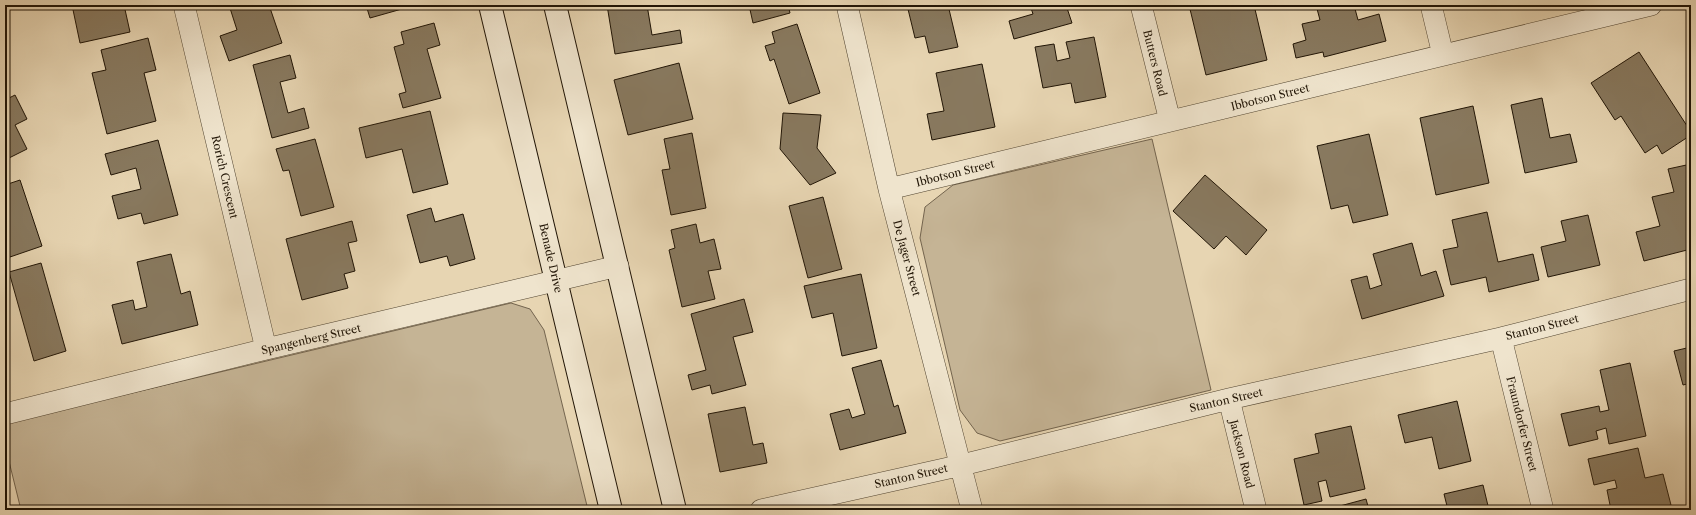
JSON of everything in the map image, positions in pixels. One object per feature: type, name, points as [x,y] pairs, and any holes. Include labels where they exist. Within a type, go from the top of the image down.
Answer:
[{"type":"street","name":"Rorich Crescent","points":[[184,5],[266,349]]},
{"type":"street","name":"Benade Drive","points":[[490,5],[611,510]]},
{"type":"street","points":[[555,5],[675,510]]},
{"type":"street","name":"De Jager Street","points":[[846,5],[889,189],[962,465],[972,510]]},
{"type":"street","name":"Butters Road","points":[[1141,5],[1170,122]]},
{"type":"street","points":[[1430,5],[1443,55]]},
{"type":"street","name":"Ibbotson Street","points":[[889,189],[1651,5]]},
{"type":"street","name":"Spangenberg Street","points":[[5,414],[266,349],[618,266]]},
{"type":"street","name":"Stanton Street","points":[[761,510],[962,465],[1229,399],[1501,338],[1691,289]]},
{"type":"street","name":"Fraundorfer Street","points":[[1501,338],[1543,510]]},
{"type":"street","name":"Jackson Road","points":[[1229,399],[1256,510]]},
{"type":"shaded area","points":[[1152,139],[1211,390],[1000,441],[977,433],[960,410],[920,238],[925,207],[953,185]]},
{"type":"shaded area","points":[[511,303],[530,309],[544,330],[588,510],[21,510],[5,445],[5,423]]},
{"type":"building","points":[[72,5],[124,5],[130,32],[80,43]]},
{"type":"building","points":[[229,5],[269,5],[282,43],[229,61],[220,36],[237,30]]},
{"type":"building","points":[[366,5],[416,5],[370,18]]},
{"type":"building","points":[[607,5],[647,5],[652,35],[680,30],[682,43],[615,54]]},
{"type":"building","points":[[749,5],[788,5],[790,13],[753,23]]},
{"type":"building","points":[[907,5],[948,5],[958,47],[929,53],[925,36],[915,38]]},
{"type":"building","points":[[1030,5],[1066,5],[1072,23],[1014,39],[1009,21],[1033,14]]},
{"type":"building","points":[[1189,5],[1254,5],[1267,60],[1206,75]]},
{"type":"building","points":[[1316,5],[1354,5],[1358,20],[1379,14],[1386,41],[1324,57],[1323,52],[1296,58],[1293,44],[1306,40],[1302,24],[1320,20]]},
{"type":"building","points":[[5,14],[9,38],[5,39]]},
{"type":"building","points":[[434,23],[440,45],[427,49],[441,98],[403,108],[399,94],[406,92],[394,47],[404,44],[401,32]]},
{"type":"building","points":[[797,24],[820,93],[789,104],[774,59],[770,61],[765,46],[775,43],[772,32]]},
{"type":"building","points":[[1094,37],[1106,97],[1075,103],[1071,83],[1043,88],[1035,47],[1054,44],[1057,61],[1070,58],[1066,42]]},
{"type":"building","points":[[148,38],[156,70],[144,73],[156,121],[107,134],[92,73],[106,70],[101,50]]},
{"type":"building","points":[[1639,52],[1691,132],[1691,135],[1662,154],[1657,145],[1645,153],[1621,116],[1615,120],[1591,83]]},
{"type":"building","points":[[290,55],[296,78],[280,82],[288,113],[304,108],[309,128],[272,138],[253,65]]},
{"type":"building","points":[[679,63],[693,119],[628,135],[614,80]]},
{"type":"building","points":[[982,64],[995,127],[932,140],[927,114],[944,111],[936,73]]},
{"type":"building","points":[[15,95],[27,119],[15,125],[27,149],[5,160],[5,100]]},
{"type":"building","points":[[1542,98],[1550,138],[1570,134],[1577,162],[1525,173],[1511,105]]},
{"type":"building","points":[[1473,106],[1489,183],[1436,195],[1420,118]]},
{"type":"building","points":[[430,111],[448,184],[413,193],[402,149],[366,158],[359,128]]},
{"type":"building","points":[[783,113],[821,115],[817,148],[836,173],[810,185],[780,149]]},
{"type":"building","points":[[692,133],[706,208],[671,215],[662,170],[670,169],[664,139]]},
{"type":"building","points":[[1369,134],[1388,215],[1353,223],[1348,205],[1331,209],[1317,146]]},
{"type":"building","points":[[315,139],[334,207],[301,216],[289,170],[283,171],[276,149]]},
{"type":"building","points":[[158,140],[178,215],[144,224],[141,213],[118,219],[112,196],[141,189],[136,168],[111,175],[105,154]]},
{"type":"building","points":[[1691,164],[1691,249],[1644,261],[1636,232],[1660,226],[1652,197],[1674,192],[1668,169]]},
{"type":"building","points":[[1205,175],[1267,230],[1246,255],[1226,236],[1214,249],[1173,211]]},
{"type":"building","points":[[20,180],[42,246],[10,257],[5,241],[5,185]]},
{"type":"building","points":[[823,197],[842,269],[808,278],[789,206]]},
{"type":"building","points":[[431,208],[435,222],[463,214],[475,259],[450,266],[447,256],[420,263],[407,215]]},
{"type":"building","points":[[1487,212],[1498,262],[1533,254],[1539,280],[1489,292],[1486,277],[1451,285],[1443,250],[1458,247],[1452,220]]},
{"type":"building","points":[[1588,215],[1600,265],[1548,277],[1541,247],[1566,241],[1561,221]]},
{"type":"building","points":[[352,221],[357,241],[348,243],[355,271],[344,274],[348,288],[302,300],[286,239]]},
{"type":"building","points":[[696,224],[700,243],[714,239],[721,269],[708,271],[715,299],[682,307],[669,250],[675,248],[671,230]]},
{"type":"building","points":[[1412,243],[1421,276],[1436,271],[1444,296],[1362,319],[1351,280],[1367,276],[1370,289],[1382,285],[1373,254]]},
{"type":"building","points":[[171,254],[181,294],[190,291],[198,325],[122,344],[112,305],[133,300],[135,310],[147,307],[137,262]]},
{"type":"building","points":[[41,263],[66,351],[34,361],[9,272]]},
{"type":"building","points":[[861,274],[877,348],[842,356],[833,313],[812,318],[804,286]]},
{"type":"building","points":[[744,299],[753,332],[733,337],[746,385],[712,394],[710,385],[692,390],[688,375],[706,370],[691,314]]},
{"type":"building","points":[[1691,347],[1691,383],[1683,385],[1674,351]]},
{"type":"building","points":[[881,360],[894,407],[898,405],[906,433],[840,450],[830,414],[849,409],[852,418],[865,414],[852,368]]},
{"type":"building","points":[[1630,363],[1646,436],[1609,444],[1606,428],[1596,431],[1598,439],[1569,446],[1561,414],[1599,406],[1600,412],[1609,410],[1600,370]]},
{"type":"building","points":[[1457,401],[1471,461],[1439,469],[1432,437],[1405,443],[1398,415]]},
{"type":"building","points":[[745,407],[753,445],[763,443],[767,463],[720,472],[708,414]]},
{"type":"building","points":[[1351,426],[1365,489],[1330,497],[1326,480],[1318,482],[1322,501],[1304,505],[1294,459],[1319,453],[1315,434]]},
{"type":"building","points":[[1638,448],[1645,478],[1663,474],[1671,505],[1649,510],[1611,510],[1607,490],[1617,488],[1615,480],[1594,485],[1588,459]]},
{"type":"building","points":[[1483,485],[1489,510],[1448,510],[1444,494]]},
{"type":"building","points":[[1366,499],[1369,510],[1325,510]]}]
